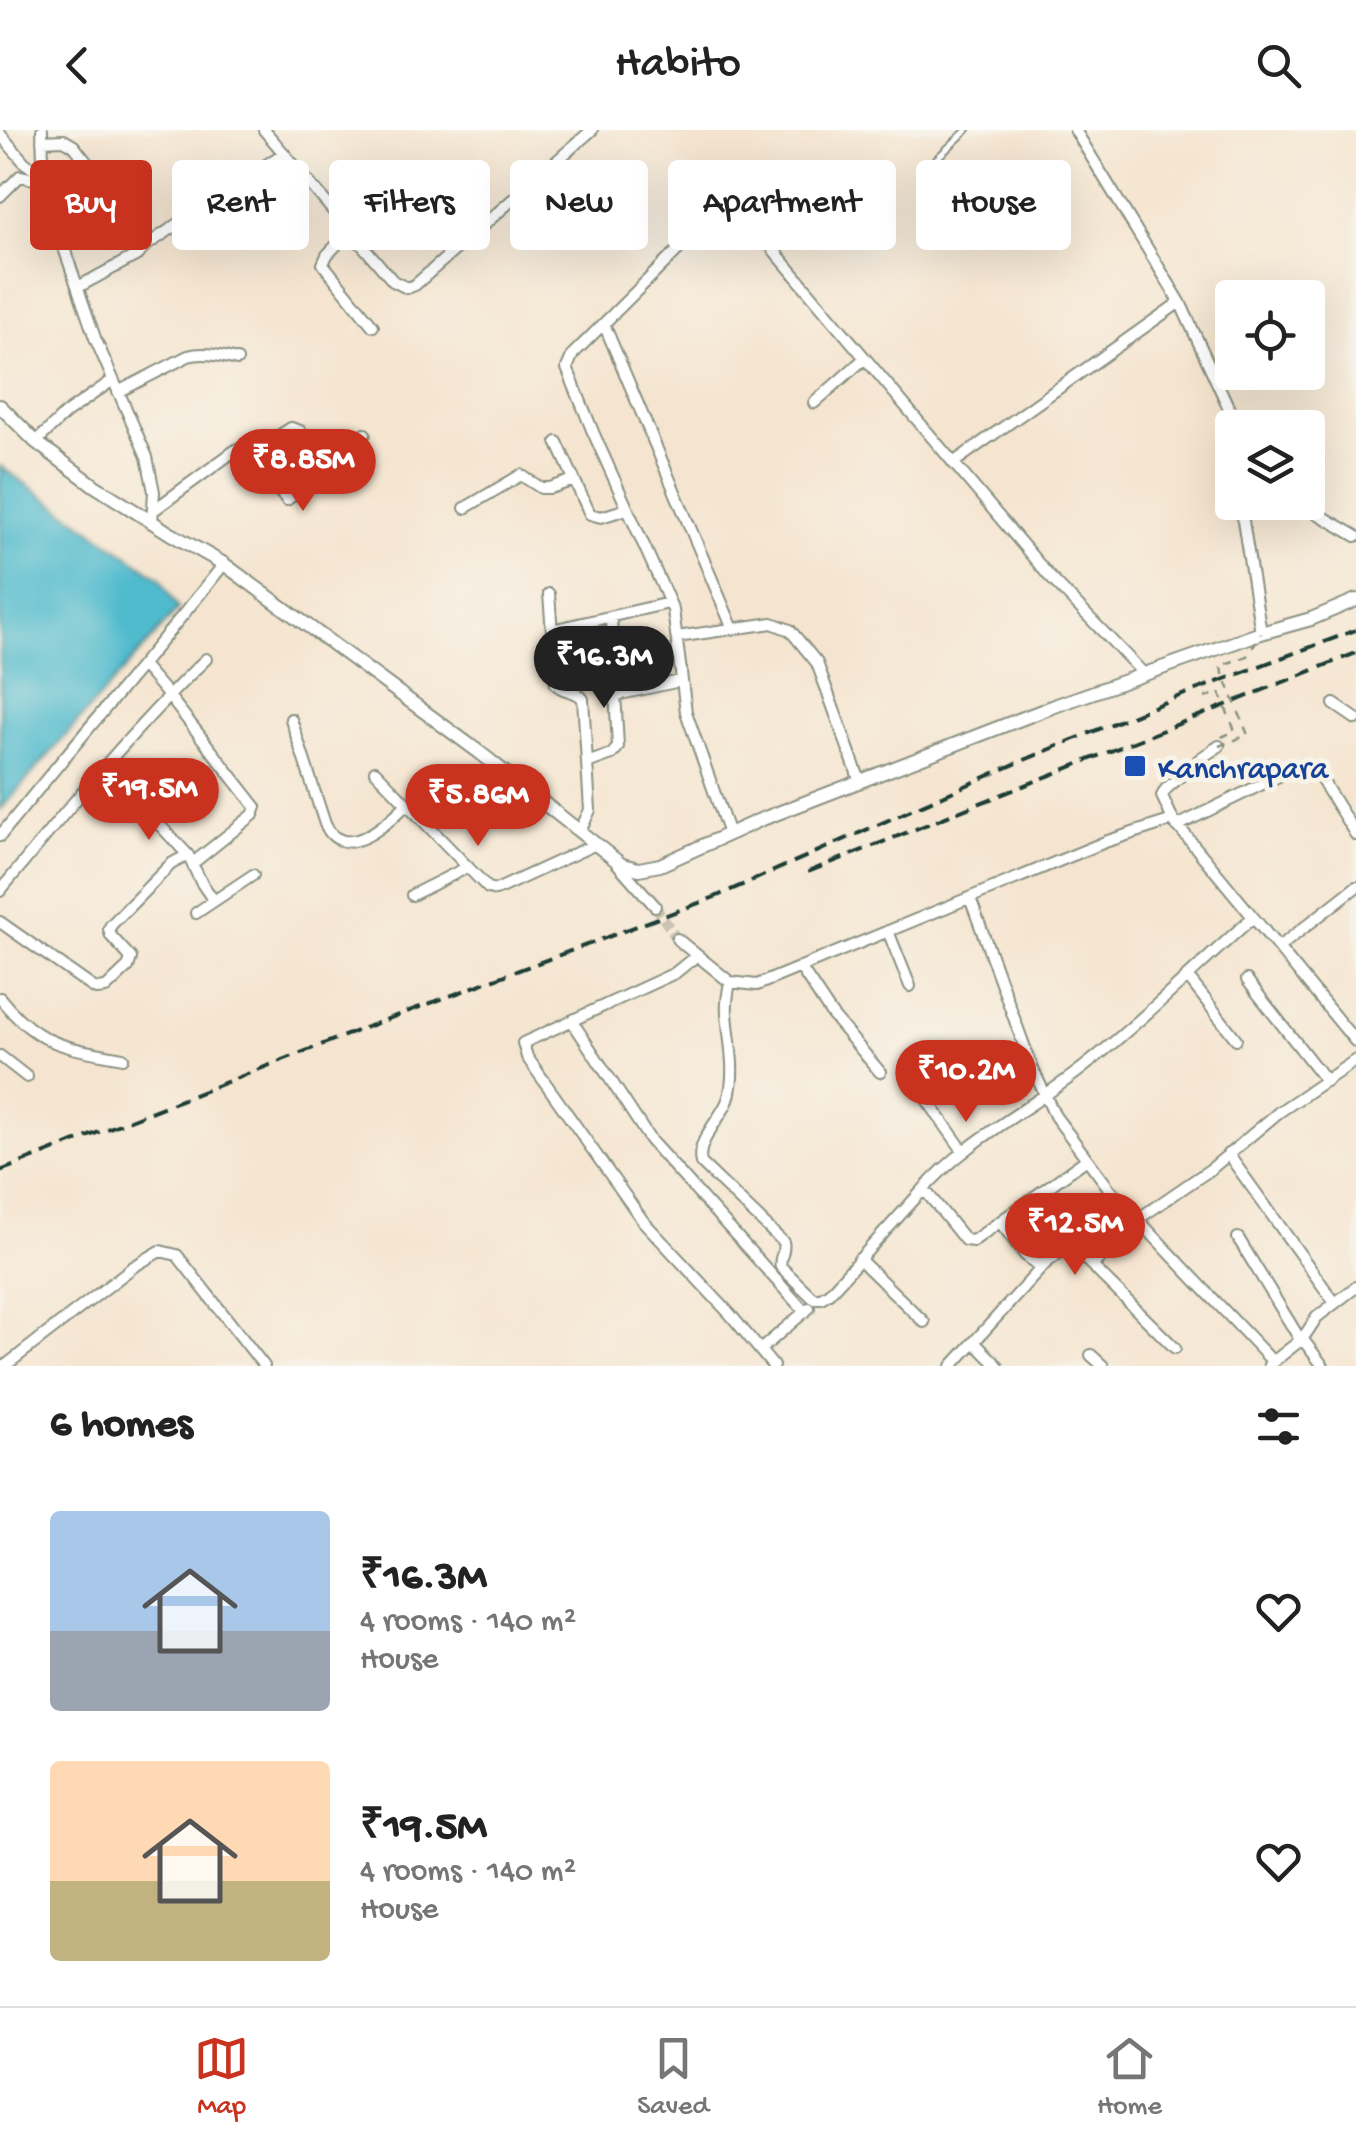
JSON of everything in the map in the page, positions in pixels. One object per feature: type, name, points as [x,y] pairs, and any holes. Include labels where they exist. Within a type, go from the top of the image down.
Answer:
[{"type":"street","points":[[264,130],[329,206]]},
{"type":"street","points":[[490,220],[592,130]]},
{"type":"street","points":[[1075,130],[1180,302],[1230,410]]},
{"type":"street","points":[[0,134],[30,167]]},
{"type":"street","points":[[42,136],[64,140],[85,160]]},
{"type":"street","points":[[0,156],[10,146]]},
{"type":"street","points":[[152,242],[284,153]]},
{"type":"street","points":[[0,196],[20,176],[30,177]]},
{"type":"street","points":[[64,250],[116,386],[148,457],[153,516]]},
{"type":"street","points":[[78,287],[142,250]]},
{"type":"street","points":[[332,250],[322,264],[373,326]]},
{"type":"street","points":[[366,250],[393,281],[407,288],[455,250]]},
{"type":"street","points":[[678,250],[573,354],[568,368],[670,603],[678,637],[680,682],[693,737],[729,834]]},
{"type":"street","points":[[774,250],[1049,576],[1144,674]]},
{"type":"street","points":[[953,462],[1180,302]]},
{"type":"street","points":[[604,324],[733,629]]},
{"type":"street","points":[[36,442],[66,413],[116,386],[178,360],[197,353],[237,360]]},
{"type":"street","points":[[814,403],[865,358]]},
{"type":"street","points":[[1227,404],[1228,410]]},
{"type":"street","points":[[0,406],[36,442],[95,486],[153,516],[224,564],[479,752],[622,864],[639,869],[660,865],[860,781],[1057,705],[1356,600]]},
{"type":"street","points":[[153,516],[237,449],[260,448],[291,428],[297,429],[325,469]]},
{"type":"street","points":[[252,450],[288,500],[365,434]]},
{"type":"street","points":[[556,442],[587,509],[595,517],[627,509]]},
{"type":"street","points":[[465,508],[521,476],[542,488],[574,480]]},
{"type":"street","points":[[1325,518],[1356,536]]},
{"type":"street","points":[[1243,520],[1261,634]]},
{"type":"street","points":[[0,836],[224,564]]},
{"type":"street","points":[[549,594],[556,684],[582,699],[590,810],[580,831]]},
{"type":"street","points":[[552,630],[670,603]]},
{"type":"street","points":[[588,764],[612,754],[618,747],[611,618]]},
{"type":"street","points":[[678,637],[772,622],[790,630],[817,662],[860,781]]},
{"type":"street","points":[[0,891],[104,766],[206,659]]},
{"type":"street","points":[[0,922],[91,986],[106,988],[128,967],[131,958],[111,936],[111,925],[171,864],[190,859],[253,815],[256,807],[142,666]]},
{"type":"street","points":[[616,695],[680,682]]},
{"type":"street","points":[[1334,704],[1356,719]]},
{"type":"street","points":[[291,718],[325,824],[334,837],[360,839],[381,828],[407,804]]},
{"type":"street","points":[[1217,743],[1162,796],[1175,823],[1356,1042]]},
{"type":"street","points":[[678,939],[730,982],[757,985],[1105,842],[1175,823],[1297,766],[1305,765],[1318,774],[1356,835]]},
{"type":"street","points":[[104,766],[190,859],[214,901]]},
{"type":"street","points":[[375,771],[488,888],[496,890],[596,844]]},
{"type":"street","points":[[610,855],[656,906]]},
{"type":"street","points":[[412,896],[468,867]]},
{"type":"street","points":[[196,912],[253,875]]},
{"type":"street","points":[[1278,948],[1356,887]]},
{"type":"street","points":[[970,898],[1054,1116],[1111,1191],[1270,1364],[1301,1341],[1317,1317],[1356,1287]]},
{"type":"street","points":[[760,1350],[829,1294],[936,1174],[1085,1066],[1252,918]]},
{"type":"street","points":[[888,931],[910,986]]},
{"type":"street","points":[[696,956],[675,973],[523,1043],[527,1057],[643,1221],[773,1366]]},
{"type":"street","points":[[800,967],[832,1015],[880,1072]]},
{"type":"street","points":[[1187,976],[1236,1039]]},
{"type":"street","points":[[1247,980],[1326,1080]]},
{"type":"street","points":[[730,982],[726,1008],[732,1071],[730,1094],[698,1158],[783,1242],[779,1262],[784,1272],[813,1298],[821,1298]]},
{"type":"street","points":[[0,998],[44,1039],[123,1058]]},
{"type":"street","points":[[572,1021],[650,1140],[805,1312]]},
{"type":"street","points":[[0,1056],[26,1077]]},
{"type":"street","points":[[1092,1266],[1138,1220],[1191,1184],[1279,1112],[1356,1060]]},
{"type":"street","points":[[925,1096],[964,1152]]},
{"type":"street","points":[[1228,1154],[1336,1302]]},
{"type":"street","points":[[921,1192],[928,1194],[965,1240],[977,1239],[1087,1159]]},
{"type":"street","points":[[1000,1222],[1031,1260],[1046,1264]]},
{"type":"street","points":[[1238,1238],[1301,1341],[1307,1343],[1322,1366]]},
{"type":"street","points":[[952,1366],[1046,1264],[1071,1246],[1176,1348]]},
{"type":"street","points":[[5,1366],[133,1267],[160,1252],[177,1255],[264,1366]]},
{"type":"street","points":[[859,1260],[924,1322]]},
{"type":"street","points":[[974,1342],[998,1366]]},
{"type":"street","points":[[1092,1355],[1103,1366]]},
{"type":"lane","points":[[570,130],[580,141]]},
{"type":"lane","points":[[935,160],[967,130]]},
{"type":"path","points":[[1217,743],[1248,734],[1220,666],[1247,656],[1261,634]]},
{"type":"path","points":[[1205,698],[1220,692],[1234,731],[1217,743]]},
{"type":"water","points":[[0,466],[160,578],[178,609],[0,810]]},
{"type":"tunnel","points":[[655,906],[677,939]]},
{"type":"railway","points":[[0,1171],[377,1023],[715,897],[1017,763],[1177,697],[1356,630]]},
{"type":"railway","points":[[808,872],[1356,653]]},
{"type":"place","name":"Kanchrapara","points":[[1135,766]]}]
